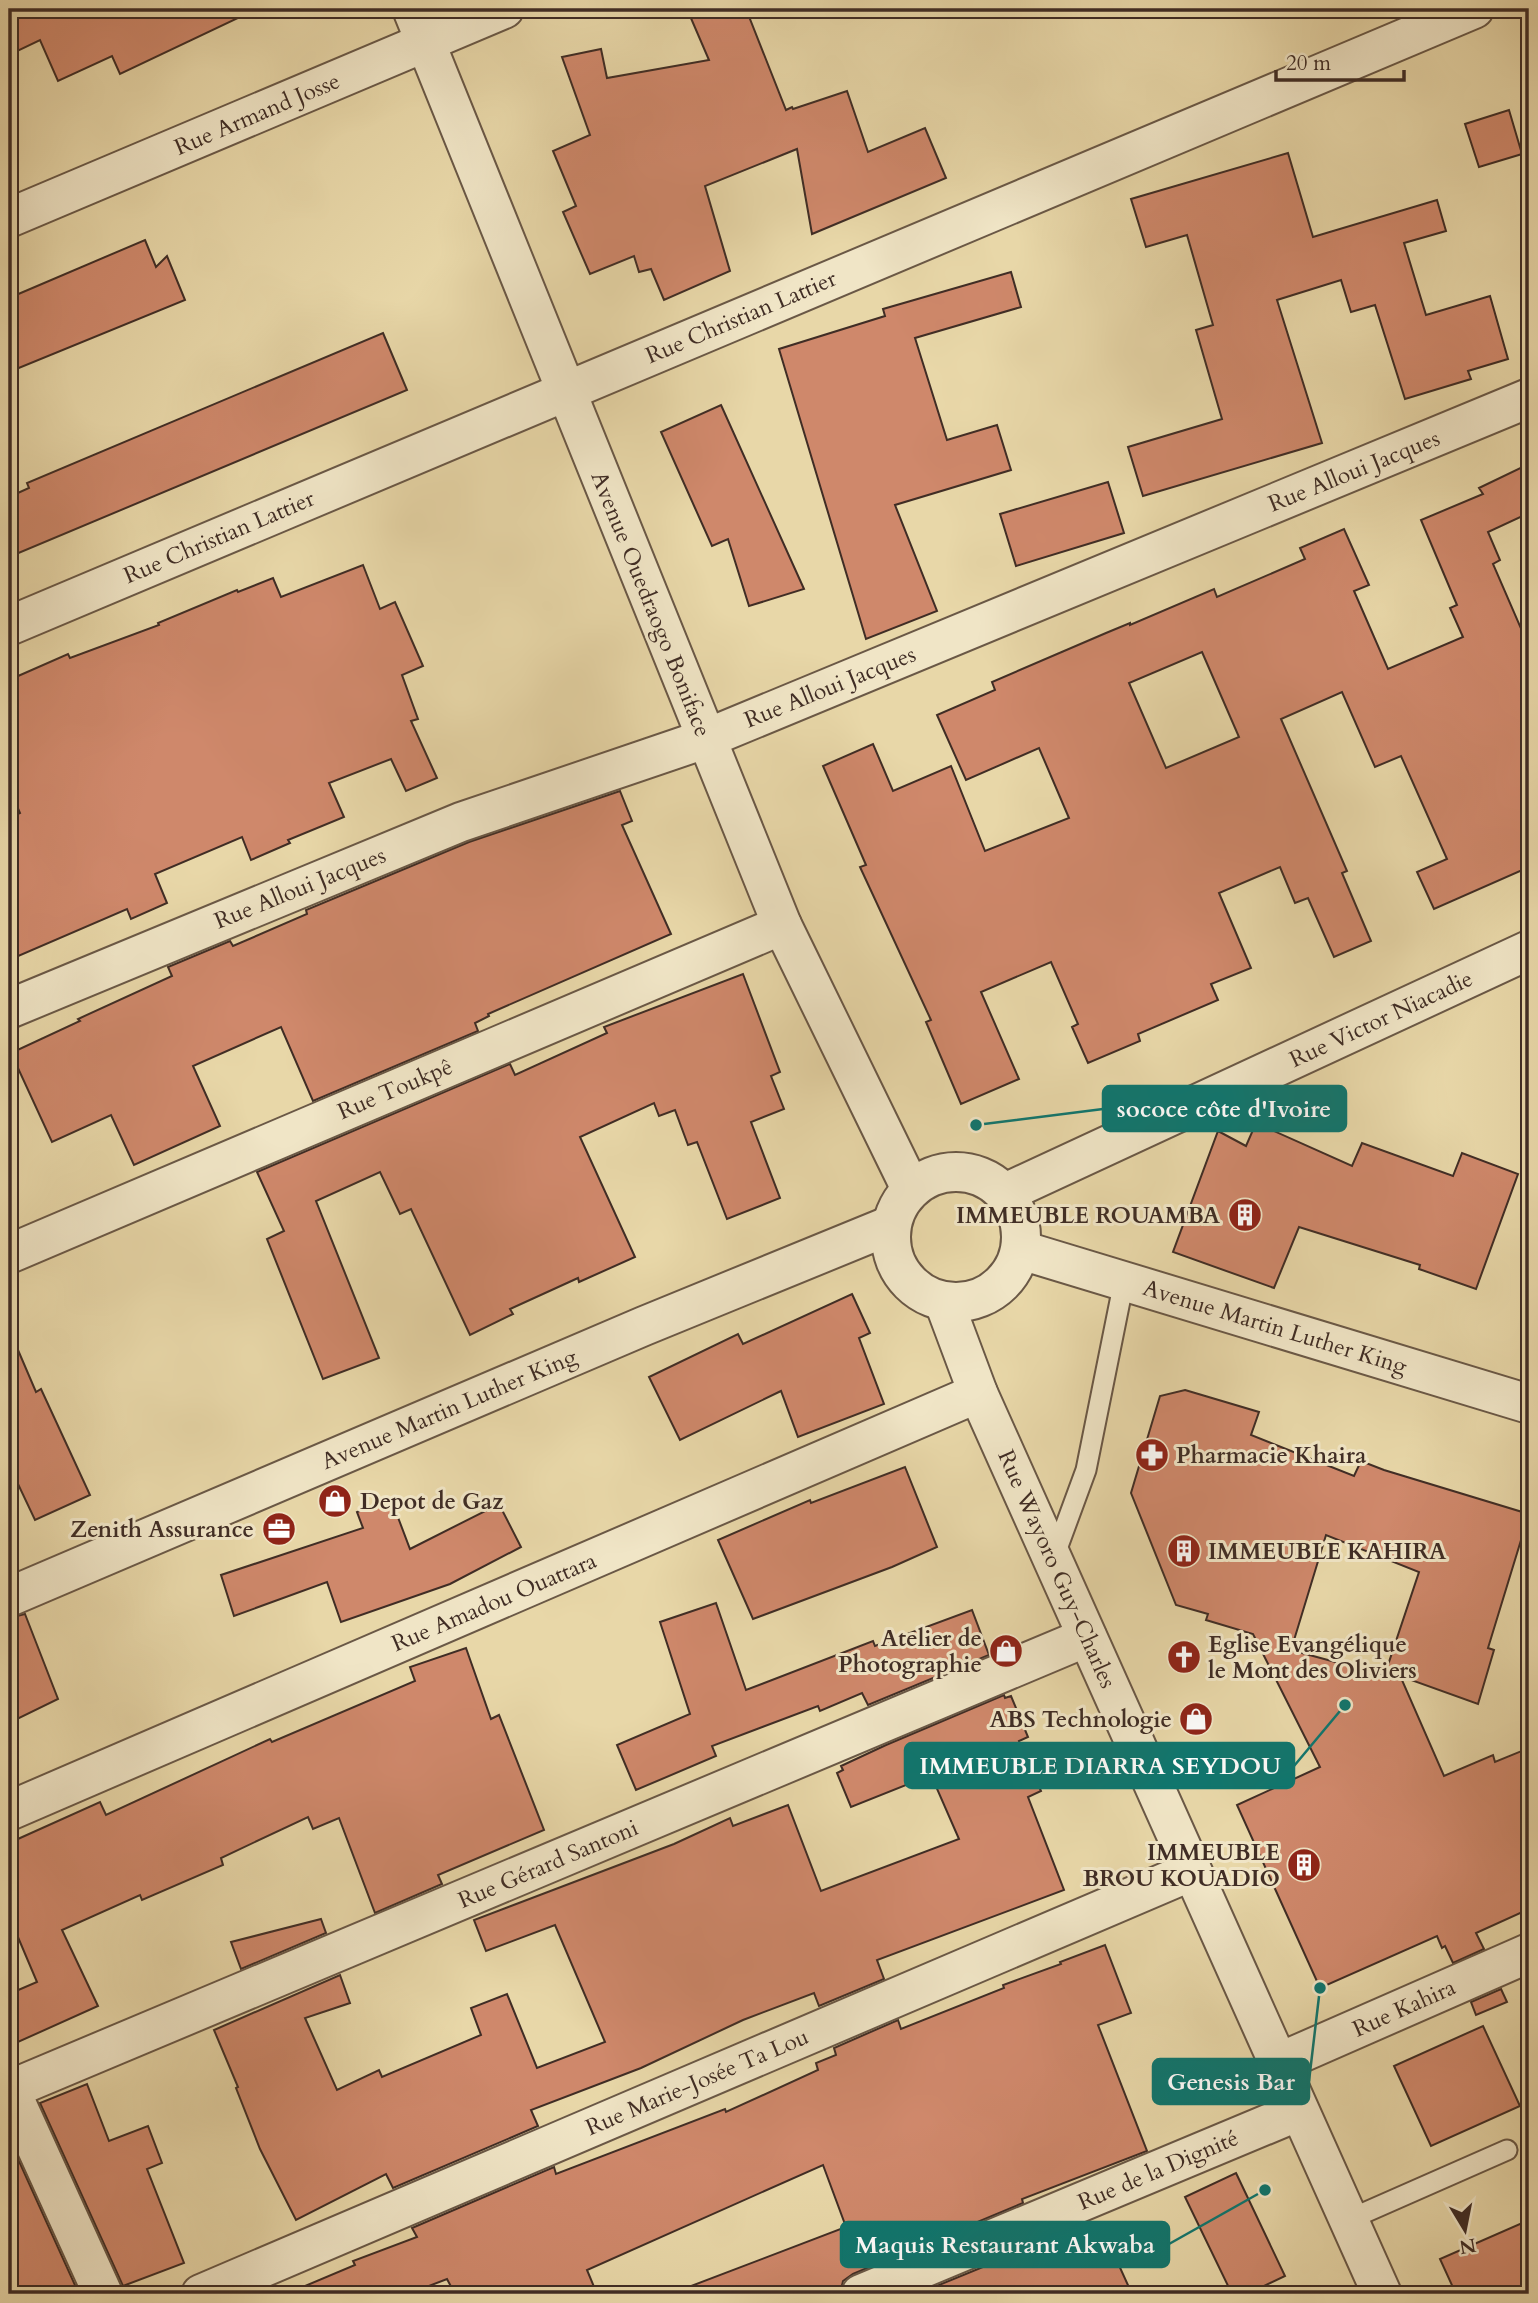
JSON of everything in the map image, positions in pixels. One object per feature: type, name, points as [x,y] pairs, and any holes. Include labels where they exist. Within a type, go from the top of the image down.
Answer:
[{"type":"street","name":"Rue Armand Josse","points":[[9,218],[419,26],[504,9]]},
{"type":"street","name":"Rue Christian Lattier","points":[[9,626],[1474,9]]},
{"type":"street","name":"Avenue Ouedraogo Boniface","points":[[419,26],[782,925],[911,1189]]},
{"type":"street","name":"Rue Alloui Jacques","points":[[9,1009],[461,822],[705,739],[1529,398]]},
{"type":"street","name":"Rue Toukpê","points":[[9,1254],[782,925]]},
{"type":"street","name":"Rue Victor Niacadie","points":[[1005,1193],[1529,950]]},
{"type":"street","points":[[948,1172],[969,1173],[988,1180],[1005,1193],[1016,1209],[1022,1229],[1021,1250],[1014,1269],[1002,1286],[984,1297],[964,1302],[944,1302],[924,1295],[908,1282],[896,1265],[890,1245],[891,1225],[898,1206],[911,1189],[928,1177],[948,1172]]},
{"type":"street","name":"Avenue Martin Luther King","points":[[9,1597],[643,1326],[891,1225]]},
{"type":"street","name":"Avenue Martin Luther King","points":[[1021,1250],[1529,1404]]},
{"type":"street","name":"Rue Wayoro Guy-Charles","points":[[944,1302],[978,1393],[1382,2294]]},
{"type":"street","name":"Rue Amadou Ouattara","points":[[9,1811],[978,1393]]},
{"type":"street","name":"Rue Gérard Santoni","points":[[9,2089],[1087,1637]]},
{"type":"street","name":"Rue Marie-Josée Ta Lou","points":[[201,2294],[1192,1871]]},
{"type":"street","name":"Rue Kahira","points":[[1278,2063],[1529,1953]]},
{"type":"street","points":[[9,2089],[103,2294]]},
{"type":"street","name":"Rue de la Dignité","points":[[861,2294],[1299,2111]]},
{"type":"lane","points":[[1054,1558],[1086,1471],[1124,1281]]},
{"type":"lane","points":[[1348,2220],[1507,2150]]},
{"type":"building","points":[[9,9],[257,9],[120,74],[112,56],[58,81],[40,40],[9,55]]},
{"type":"building","points":[[687,9],[746,9],[786,110],[847,91],[868,152],[925,128],[946,178],[812,234],[797,149],[705,186],[730,271],[664,300],[651,269],[639,272],[634,256],[590,274],[563,212],[576,206],[553,151],[590,135],[562,57],[601,49],[607,78],[709,60]]},
{"type":"building","points":[[1509,110],[1522,154],[1479,167],[1465,124]]},
{"type":"building","points":[[1288,153],[1313,237],[1437,200],[1446,231],[1404,243],[1426,315],[1490,296],[1508,359],[1468,371],[1471,379],[1405,399],[1375,305],[1351,312],[1341,280],[1277,300],[1322,443],[1143,496],[1128,447],[1222,419],[1196,330],[1213,325],[1187,235],[1146,247],[1131,199]]},
{"type":"building","points":[[145,240],[156,267],[167,256],[185,300],[9,372],[9,298]]},
{"type":"building","points":[[1011,272],[1021,307],[915,338],[947,440],[997,425],[1011,470],[895,505],[937,611],[866,639],[779,349],[885,316],[883,309]]},
{"type":"building","points":[[383,333],[407,390],[9,557],[9,497],[29,488],[27,483]]},
{"type":"building","points":[[721,405],[804,589],[749,606],[728,539],[712,546],[661,432]]},
{"type":"building","points":[[1529,464],[1529,513],[1488,532],[1500,560],[1493,564],[1529,647],[1529,867],[1434,909],[1417,872],[1447,859],[1401,756],[1375,767],[1342,692],[1281,719],[1347,871],[1342,873],[1371,941],[1334,957],[1308,898],[1295,903],[1280,867],[1219,893],[1251,968],[1211,984],[1218,1000],[1138,1034],[1140,1041],[1088,1063],[1072,1027],[1078,1024],[1051,962],[981,992],[1019,1079],[961,1104],[926,1022],[931,1020],[860,867],[866,865],[823,766],[873,744],[893,791],[951,766],[985,851],[1069,818],[1039,748],[966,780],[937,715],[995,690],[992,682],[1106,633],[1214,589],[1217,597],[1305,559],[1300,548],[1344,529],[1369,585],[1354,591],[1388,669],[1463,637],[1450,608],[1457,605],[1421,520],[1483,494],[1479,488]],"holes":[[[1202,652],[1239,737],[1166,768],[1129,683]]]},
{"type":"building","points":[[1108,482],[1124,533],[1016,566],[1000,514]]},
{"type":"building","points":[[363,565],[380,609],[395,602],[423,666],[402,675],[418,719],[411,721],[437,778],[406,791],[391,759],[329,783],[344,817],[288,840],[290,843],[251,860],[242,837],[155,874],[167,903],[131,919],[127,909],[9,960],[9,818],[20,813],[9,788],[9,680],[68,654],[70,658],[273,578],[281,597]]},
{"type":"building","points":[[620,791],[632,821],[622,825],[671,934],[488,1014],[489,1016],[475,1023],[478,1031],[313,1101],[281,1027],[193,1066],[220,1126],[134,1165],[111,1115],[52,1142],[11,1053],[172,976],[168,967],[230,941],[233,946],[307,914],[306,910],[469,842]]},
{"type":"building","points":[[743,974],[780,1072],[771,1076],[784,1109],[751,1122],[780,1198],[727,1219],[697,1142],[688,1145],[675,1110],[659,1116],[654,1103],[580,1137],[635,1257],[579,1282],[578,1278],[510,1309],[513,1314],[470,1335],[411,1209],[400,1214],[380,1172],[316,1201],[379,1358],[323,1379],[267,1239],[284,1231],[257,1172],[510,1064],[515,1075],[607,1033],[604,1027]]},
{"type":"building","points":[[1256,1123],[1352,1166],[1362,1143],[1453,1176],[1462,1153],[1518,1174],[1476,1289],[1419,1269],[1420,1265],[1299,1227],[1274,1288],[1173,1252],[1218,1131],[1246,1146]]},
{"type":"building","points":[[852,1294],[870,1333],[859,1338],[884,1404],[798,1437],[781,1391],[680,1440],[649,1377],[738,1334],[743,1344]]},
{"type":"building","points":[[9,1329],[36,1392],[41,1389],[90,1495],[35,1520],[9,1465]]},
{"type":"building","points":[[1185,1390],[1259,1412],[1251,1435],[1354,1476],[1361,1461],[1529,1514],[1488,1648],[1494,1650],[1478,1704],[1386,1671],[1419,1572],[1326,1535],[1291,1650],[1402,1680],[1444,1776],[1493,1755],[1495,1762],[1529,1748],[1529,1909],[1476,1933],[1484,1949],[1453,1963],[1437,1936],[1320,1988],[1237,1805],[1320,1767],[1253,1634],[1206,1620],[1208,1614],[1176,1605],[1131,1493],[1160,1396]]},
{"type":"building","points":[[905,1467],[937,1547],[892,1567],[753,1619],[718,1540],[810,1500],[811,1503]]},
{"type":"building","points":[[391,1499],[410,1549],[499,1504],[521,1547],[450,1584],[341,1622],[327,1582],[234,1616],[221,1575],[363,1528],[357,1512]]},
{"type":"building","points":[[716,1603],[746,1690],[873,1641],[875,1646],[972,1610],[989,1655],[868,1705],[862,1693],[820,1711],[818,1706],[712,1746],[716,1756],[636,1790],[617,1745],[690,1714],[660,1622]]},
{"type":"building","points":[[25,1614],[58,1699],[9,1723],[9,1618]]},
{"type":"building","points":[[466,1648],[491,1719],[499,1715],[544,1830],[438,1875],[442,1884],[375,1913],[339,1818],[313,1829],[308,1817],[221,1858],[223,1865],[142,1900],[140,1895],[62,1930],[98,2006],[9,2046],[9,1994],[37,1982],[9,1916],[9,1843],[100,1802],[106,1815],[270,1739],[272,1742],[415,1681],[410,1667]]},
{"type":"building","points":[[1004,1695],[1005,1698],[1011,1696],[1028,1737],[1019,1741],[1041,1791],[1028,1797],[1064,1890],[877,1960],[884,1979],[819,2006],[814,1993],[743,2020],[641,2068],[531,2110],[538,2126],[393,2188],[386,2174],[296,2220],[260,2149],[214,2030],[340,1975],[350,2003],[305,2018],[337,2090],[379,2070],[382,2077],[481,2035],[471,2008],[507,1994],[537,2068],[605,2042],[555,1925],[486,1951],[474,1920],[674,1844],[730,1818],[733,1826],[788,1805],[821,1891],[959,1839],[931,1775],[851,1807],[837,1773],[843,1770],[841,1766]]},
{"type":"building","points":[[321,1919],[326,1933],[241,1969],[231,1942]]},
{"type":"building","points":[[1105,1945],[1131,2013],[1098,2025],[1147,2151],[1022,2199],[1023,2203],[853,2274],[843,2281],[840,2294],[678,2294],[678,2291],[846,2227],[823,2165],[587,2270],[597,2294],[455,2294],[447,2279],[408,2294],[286,2294],[355,2265],[353,2261],[417,2237],[412,2228],[554,2167],[556,2174],[725,2109],[726,2112],[818,2070],[816,2063],[836,2055],[834,2048],[898,2020],[901,2029]]},
{"type":"building","points":[[1501,1989],[1507,2002],[1476,2015],[1471,2002]]},
{"type":"building","points":[[1483,2026],[1520,2106],[1431,2146],[1394,2066]]},
{"type":"building","points":[[87,2084],[109,2141],[148,2126],[162,2163],[147,2169],[184,2263],[123,2286],[40,2103]]},
{"type":"building","points":[[9,2139],[79,2294],[9,2294]]},
{"type":"building","points":[[1236,2173],[1285,2276],[1247,2294],[1232,2294],[1185,2197]]},
{"type":"building","points":[[1529,2220],[1529,2294],[1456,2294],[1440,2259]]},
{"type":"building","points":[[1107,2239],[1132,2294],[917,2294],[1039,2244],[1047,2266]]},
{"type":"place","name":"sococe côte d'Ivoire","points":[[976,1125]]},
{"type":"place","name":"IMMEUBLE ROUAMBA","points":[[1245,1215]]},
{"type":"place","name":"Pharmacie Khaira","points":[[1152,1455]]},
{"type":"place","name":"Depot de Gaz","points":[[335,1501]]},
{"type":"place","name":"Zenith Assurance","points":[[279,1529]]},
{"type":"place","name":"IMMEUBLE KAHIRA","points":[[1184,1551]]},
{"type":"place","name":"Atelier de Photographie","points":[[1006,1651]]},
{"type":"place","name":"Eglise Evangélique le Mont des Oliviers","points":[[1184,1657]]},
{"type":"place","name":"IMMEUBLE DIARRA SEYDOU","points":[[1345,1705]]},
{"type":"place","name":"ABS Technologie","points":[[1196,1719]]},
{"type":"place","name":"IMMEUBLE BROU KOUADIO","points":[[1304,1865]]},
{"type":"place","name":"Genesis Bar","points":[[1320,1988]]},
{"type":"place","name":"Maquis Restaurant Akwaba","points":[[1265,2190]]}]
